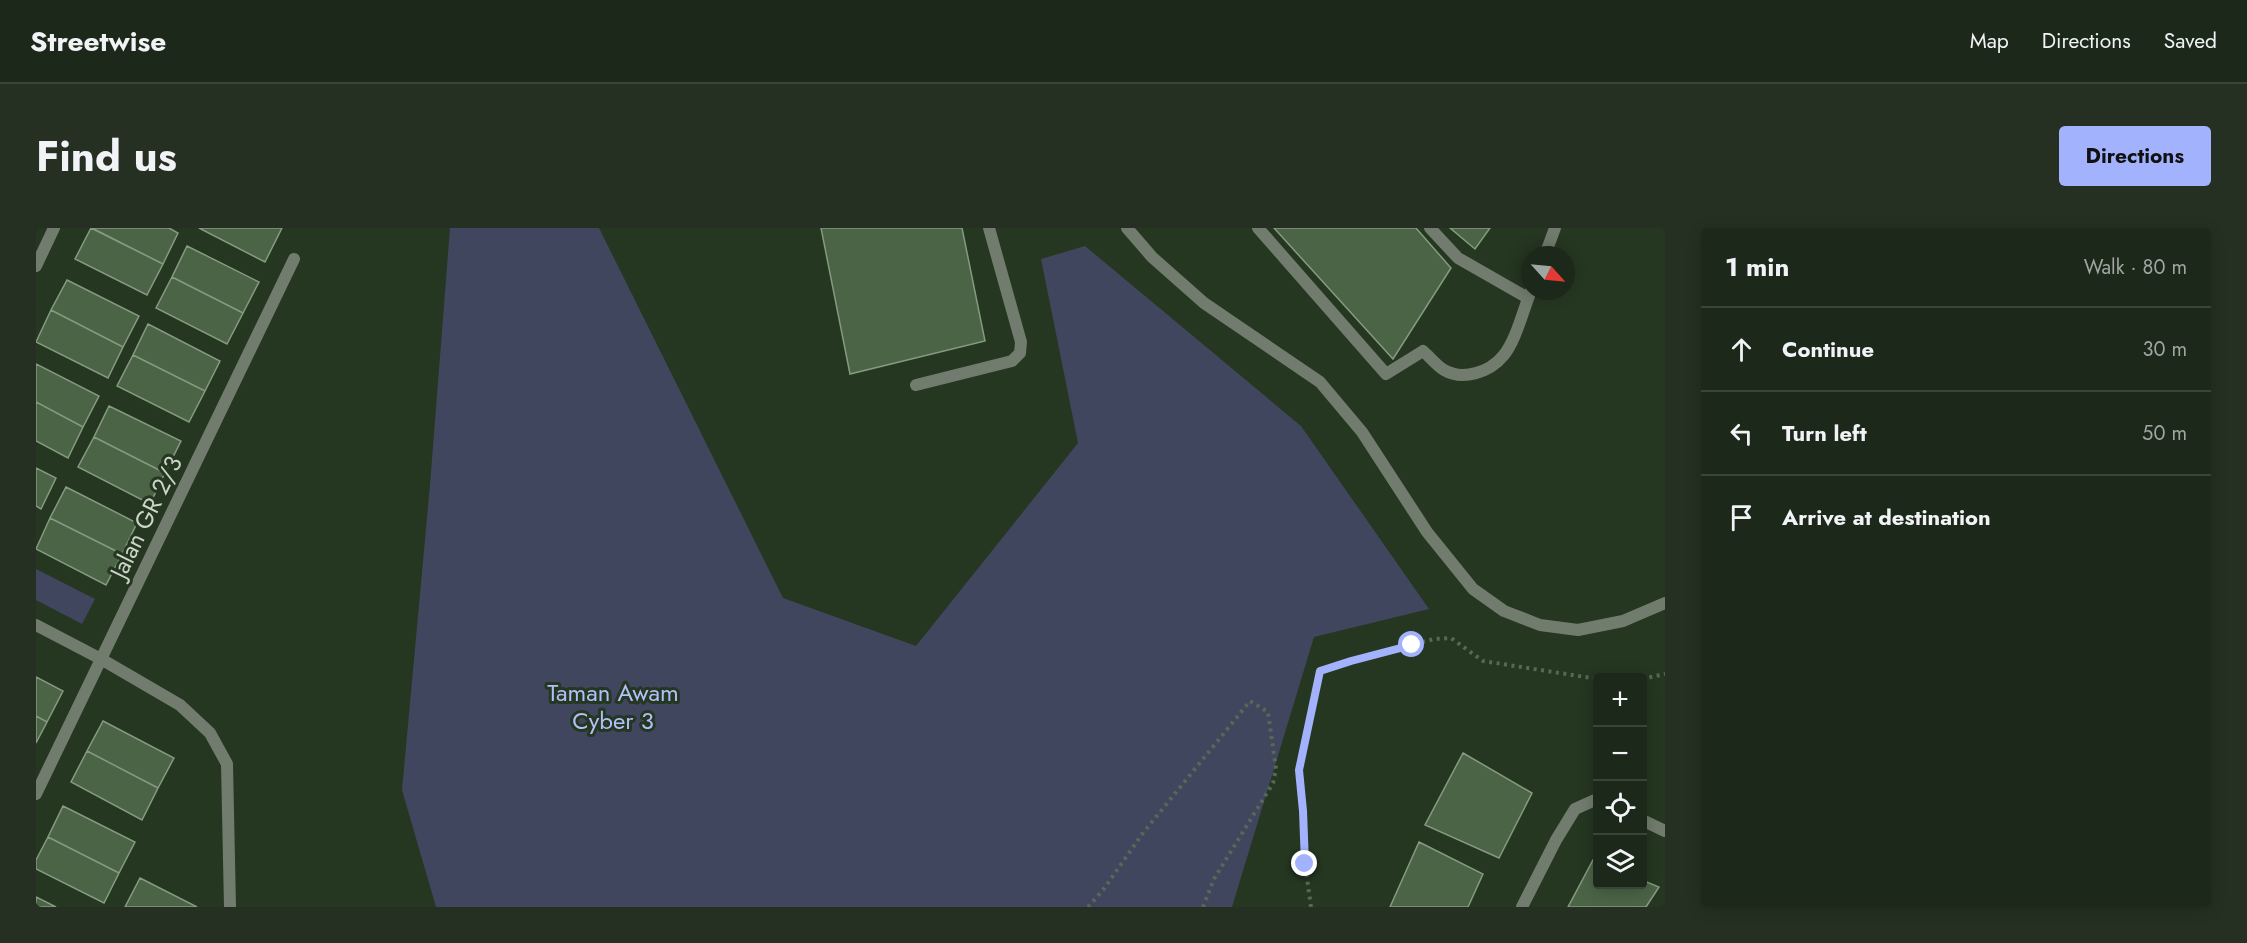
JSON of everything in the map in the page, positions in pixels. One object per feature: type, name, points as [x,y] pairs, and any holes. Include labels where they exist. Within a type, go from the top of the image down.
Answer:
[{"type":"street","points":[[36,266],[54,228]]},
{"type":"street","points":[[916,385],[1012,361],[1020,352],[1021,342],[989,228]]},
{"type":"street","points":[[1127,228],[1152,257],[1204,303],[1320,382],[1362,432],[1427,532],[1473,589],[1503,611],[1540,625],[1578,630],[1623,621],[1665,603]]},
{"type":"street","points":[[1258,228],[1386,374],[1423,351],[1444,370],[1464,376],[1480,372],[1503,356],[1527,300]]},
{"type":"street","points":[[1430,228],[1458,258],[1521,291]]},
{"type":"street","points":[[1548,246],[1555,228]]},
{"type":"street","name":"Jalan GR 2/3","points":[[36,794],[294,259]]},
{"type":"street","points":[[36,625],[101,659],[180,705],[210,733],[227,764],[230,907]]},
{"type":"street","points":[[1522,907],[1575,808],[1593,802]]},
{"type":"street","points":[[1647,822],[1665,831]]},
{"type":"path","points":[[1311,907],[1305,864],[1299,770],[1320,671],[1434,639],[1450,638],[1483,661],[1593,678]]},
{"type":"path","points":[[1647,679],[1665,674]]},
{"type":"path","points":[[1088,907],[1103,890],[1143,833],[1250,700],[1268,712],[1276,769],[1273,783],[1214,879],[1203,907]]},
{"type":"green space","name":"Taman Awam Cyber 3","points":[[450,228],[599,228],[783,598],[916,646],[1078,443],[1041,259],[1085,246],[1301,426],[1429,609],[1314,637],[1232,907],[436,907],[402,790],[430,485]]},
{"type":"green space","points":[[36,569],[95,599],[82,624],[36,600]]},
{"type":"building","points":[[91,228],[163,264],[147,295],[75,259]]},
{"type":"building","points":[[92,228],[169,228],[178,233],[163,264]]},
{"type":"building","points":[[199,228],[282,228],[265,262]]},
{"type":"building","points":[[821,228],[962,228],[985,341],[850,374]]},
{"type":"building","points":[[1274,228],[1416,228],[1451,268],[1393,359]]},
{"type":"building","points":[[1450,228],[1490,228],[1475,249]]},
{"type":"building","points":[[187,246],[259,282],[243,313],[172,277]]},
{"type":"building","points":[[172,277],[243,313],[227,344],[156,308]]},
{"type":"building","points":[[67,280],[139,316],[123,347],[51,310]]},
{"type":"building","points":[[51,310],[123,347],[108,378],[36,342]]},
{"type":"building","points":[[148,324],[220,361],[205,391],[133,355]]},
{"type":"building","points":[[133,355],[205,391],[189,422],[117,386]]},
{"type":"building","points":[[36,364],[99,396],[83,427],[36,402]]},
{"type":"building","points":[[36,402],[83,427],[68,458],[36,441]]},
{"type":"building","points":[[109,406],[181,441],[165,473],[94,437]]},
{"type":"building","points":[[94,437],[165,473],[150,504],[78,467]]},
{"type":"building","points":[[36,468],[56,478],[41,509],[36,506]]},
{"type":"building","points":[[66,487],[137,523],[122,554],[50,518]]},
{"type":"building","points":[[50,518],[122,554],[106,585],[36,549]]},
{"type":"building","points":[[36,677],[63,691],[47,722],[36,716]]},
{"type":"building","points":[[36,716],[47,722],[36,743]]},
{"type":"building","points":[[103,721],[174,758],[158,788],[87,751]]},
{"type":"building","points":[[87,751],[158,788],[142,820],[71,782]]},
{"type":"building","points":[[1463,753],[1532,793],[1499,858],[1425,825]]},
{"type":"building","points":[[63,806],[135,842],[119,873],[48,837]]},
{"type":"building","points":[[48,837],[119,873],[104,903],[36,869],[36,860]]},
{"type":"building","points":[[1419,842],[1483,874],[1468,907],[1390,907]]},
{"type":"building","points":[[1593,860],[1593,889],[1647,889],[1647,882],[1659,887],[1646,907],[1568,907]]},
{"type":"building","points":[[140,878],[197,907],[125,907]]},
{"type":"building","points":[[36,897],[56,907],[36,907]]},
{"type":"route","points":[[1305,864],[1299,770],[1320,671],[1412,645]]}]
